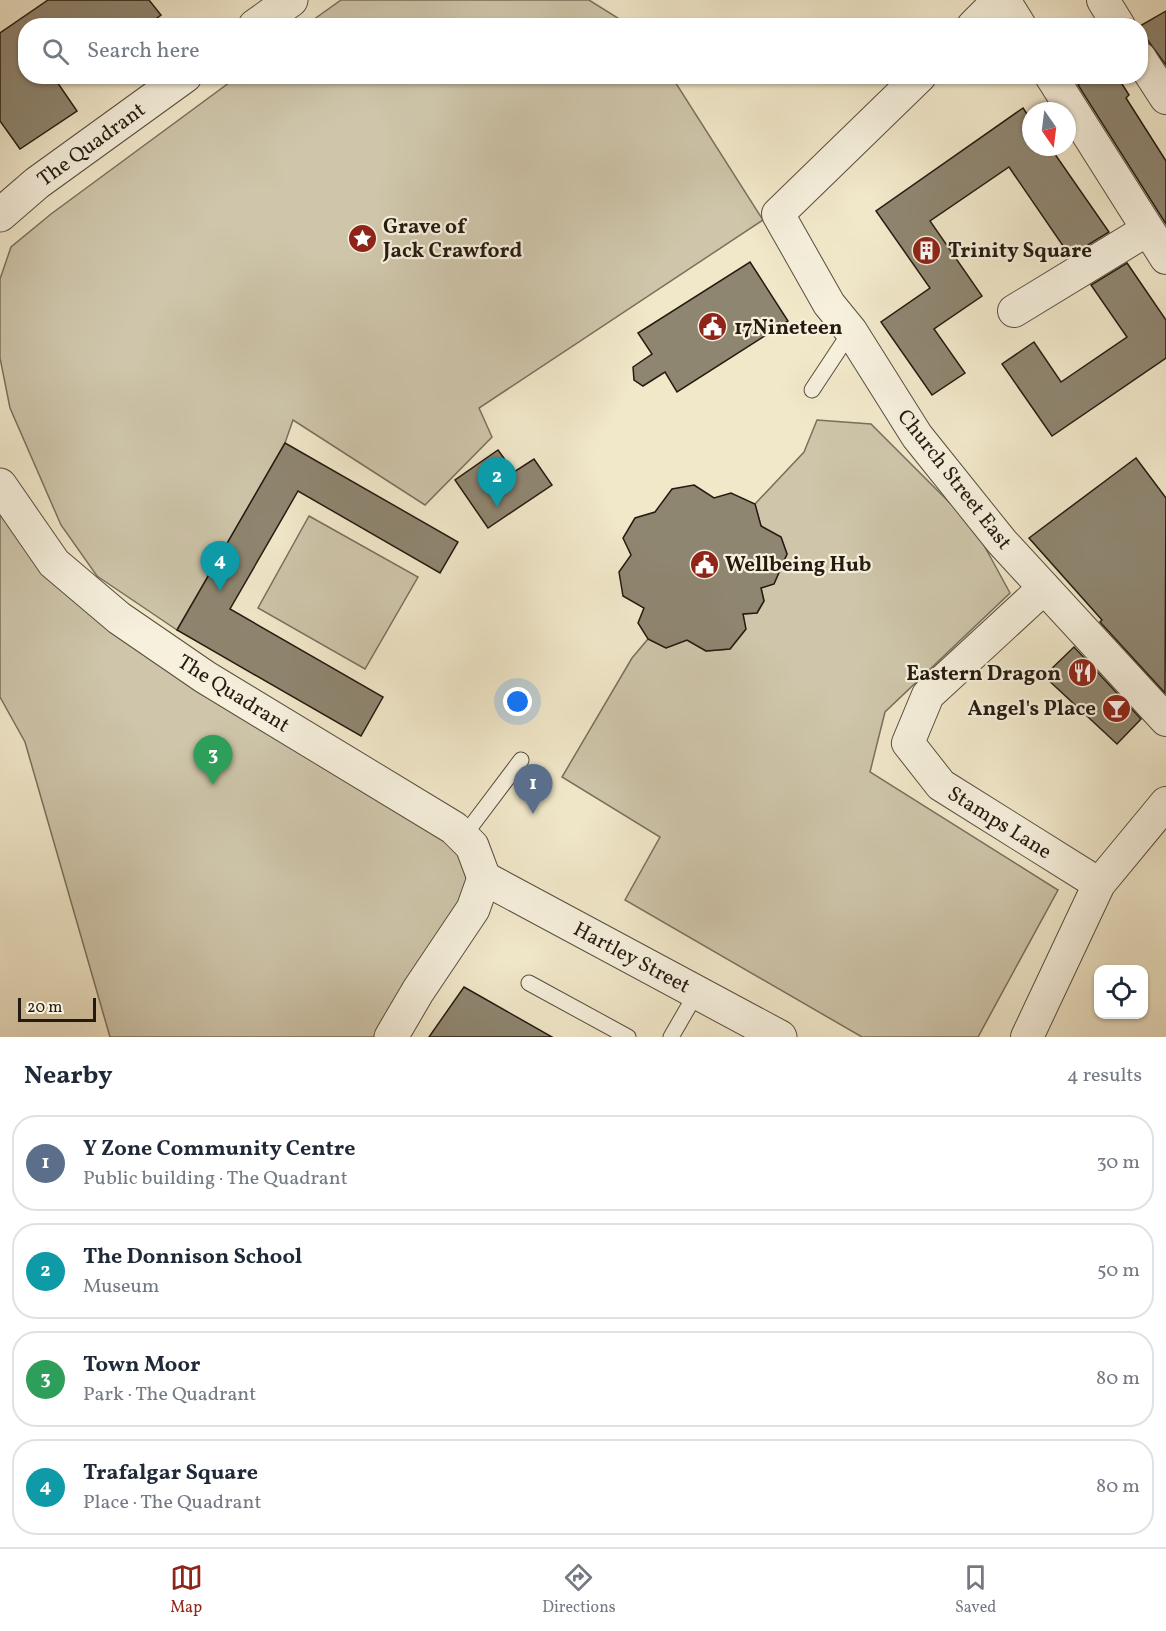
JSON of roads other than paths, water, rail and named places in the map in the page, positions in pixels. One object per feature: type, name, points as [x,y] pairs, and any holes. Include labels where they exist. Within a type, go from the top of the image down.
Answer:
[{"type":"street","points":[[266,18],[291,0]]},
{"type":"street","points":[[982,18],[1001,0],[1014,18]]},
{"type":"street","points":[[1103,0],[1114,18]]},
{"type":"street","points":[[1148,70],[1166,98]]},
{"type":"street","name":"The Quadrant","points":[[0,215],[37,183],[174,84]]},
{"type":"street","name":"Church Street East","points":[[912,84],[778,214],[830,304],[851,331],[917,436],[1002,542],[1166,720]]},
{"type":"street","points":[[1056,84],[1166,258]]},
{"type":"street","points":[[1014,311],[1147,230]]},
{"type":"street","name":"The Quadrant","points":[[0,485],[54,563],[119,618],[205,677],[445,822],[472,846],[484,878]]},
{"type":"street","name":"Stamps Lane","points":[[1044,588],[928,694],[908,743],[941,785],[1099,884]]},
{"type":"street","points":[[1028,1037],[1099,884],[1166,803]]},
{"type":"street","points":[[391,1037],[418,992],[474,909],[484,878]]},
{"type":"street","name":"Hartley Street","points":[[484,878],[780,1037]]},
{"type":"lane","points":[[812,390],[851,331]]},
{"type":"lane","points":[[464,837],[521,760]]},
{"type":"lane","points":[[529,983],[628,1037]]},
{"type":"lane","points":[[672,1037],[697,992]]},
{"type":"place","name":"Grave of Jack Crawford","points":[[362,238]]},
{"type":"place","name":"Trinity Square","points":[[927,250]]},
{"type":"place","name":"17Nineteen","points":[[713,327]]},
{"type":"place","name":"The Donnison School","points":[[497,507]]},
{"type":"place","name":"Wellbeing Hub","points":[[704,564]]},
{"type":"place","name":"Trafalgar Square","points":[[220,591]]},
{"type":"place","name":"Eastern Dragon","points":[[1082,673]]},
{"type":"place","name":"Angel's Place","points":[[1117,708]]},
{"type":"place","name":"Town Moor","points":[[213,785]]},
{"type":"place","name":"Y Zone Community Centre","points":[[533,814]]}]
